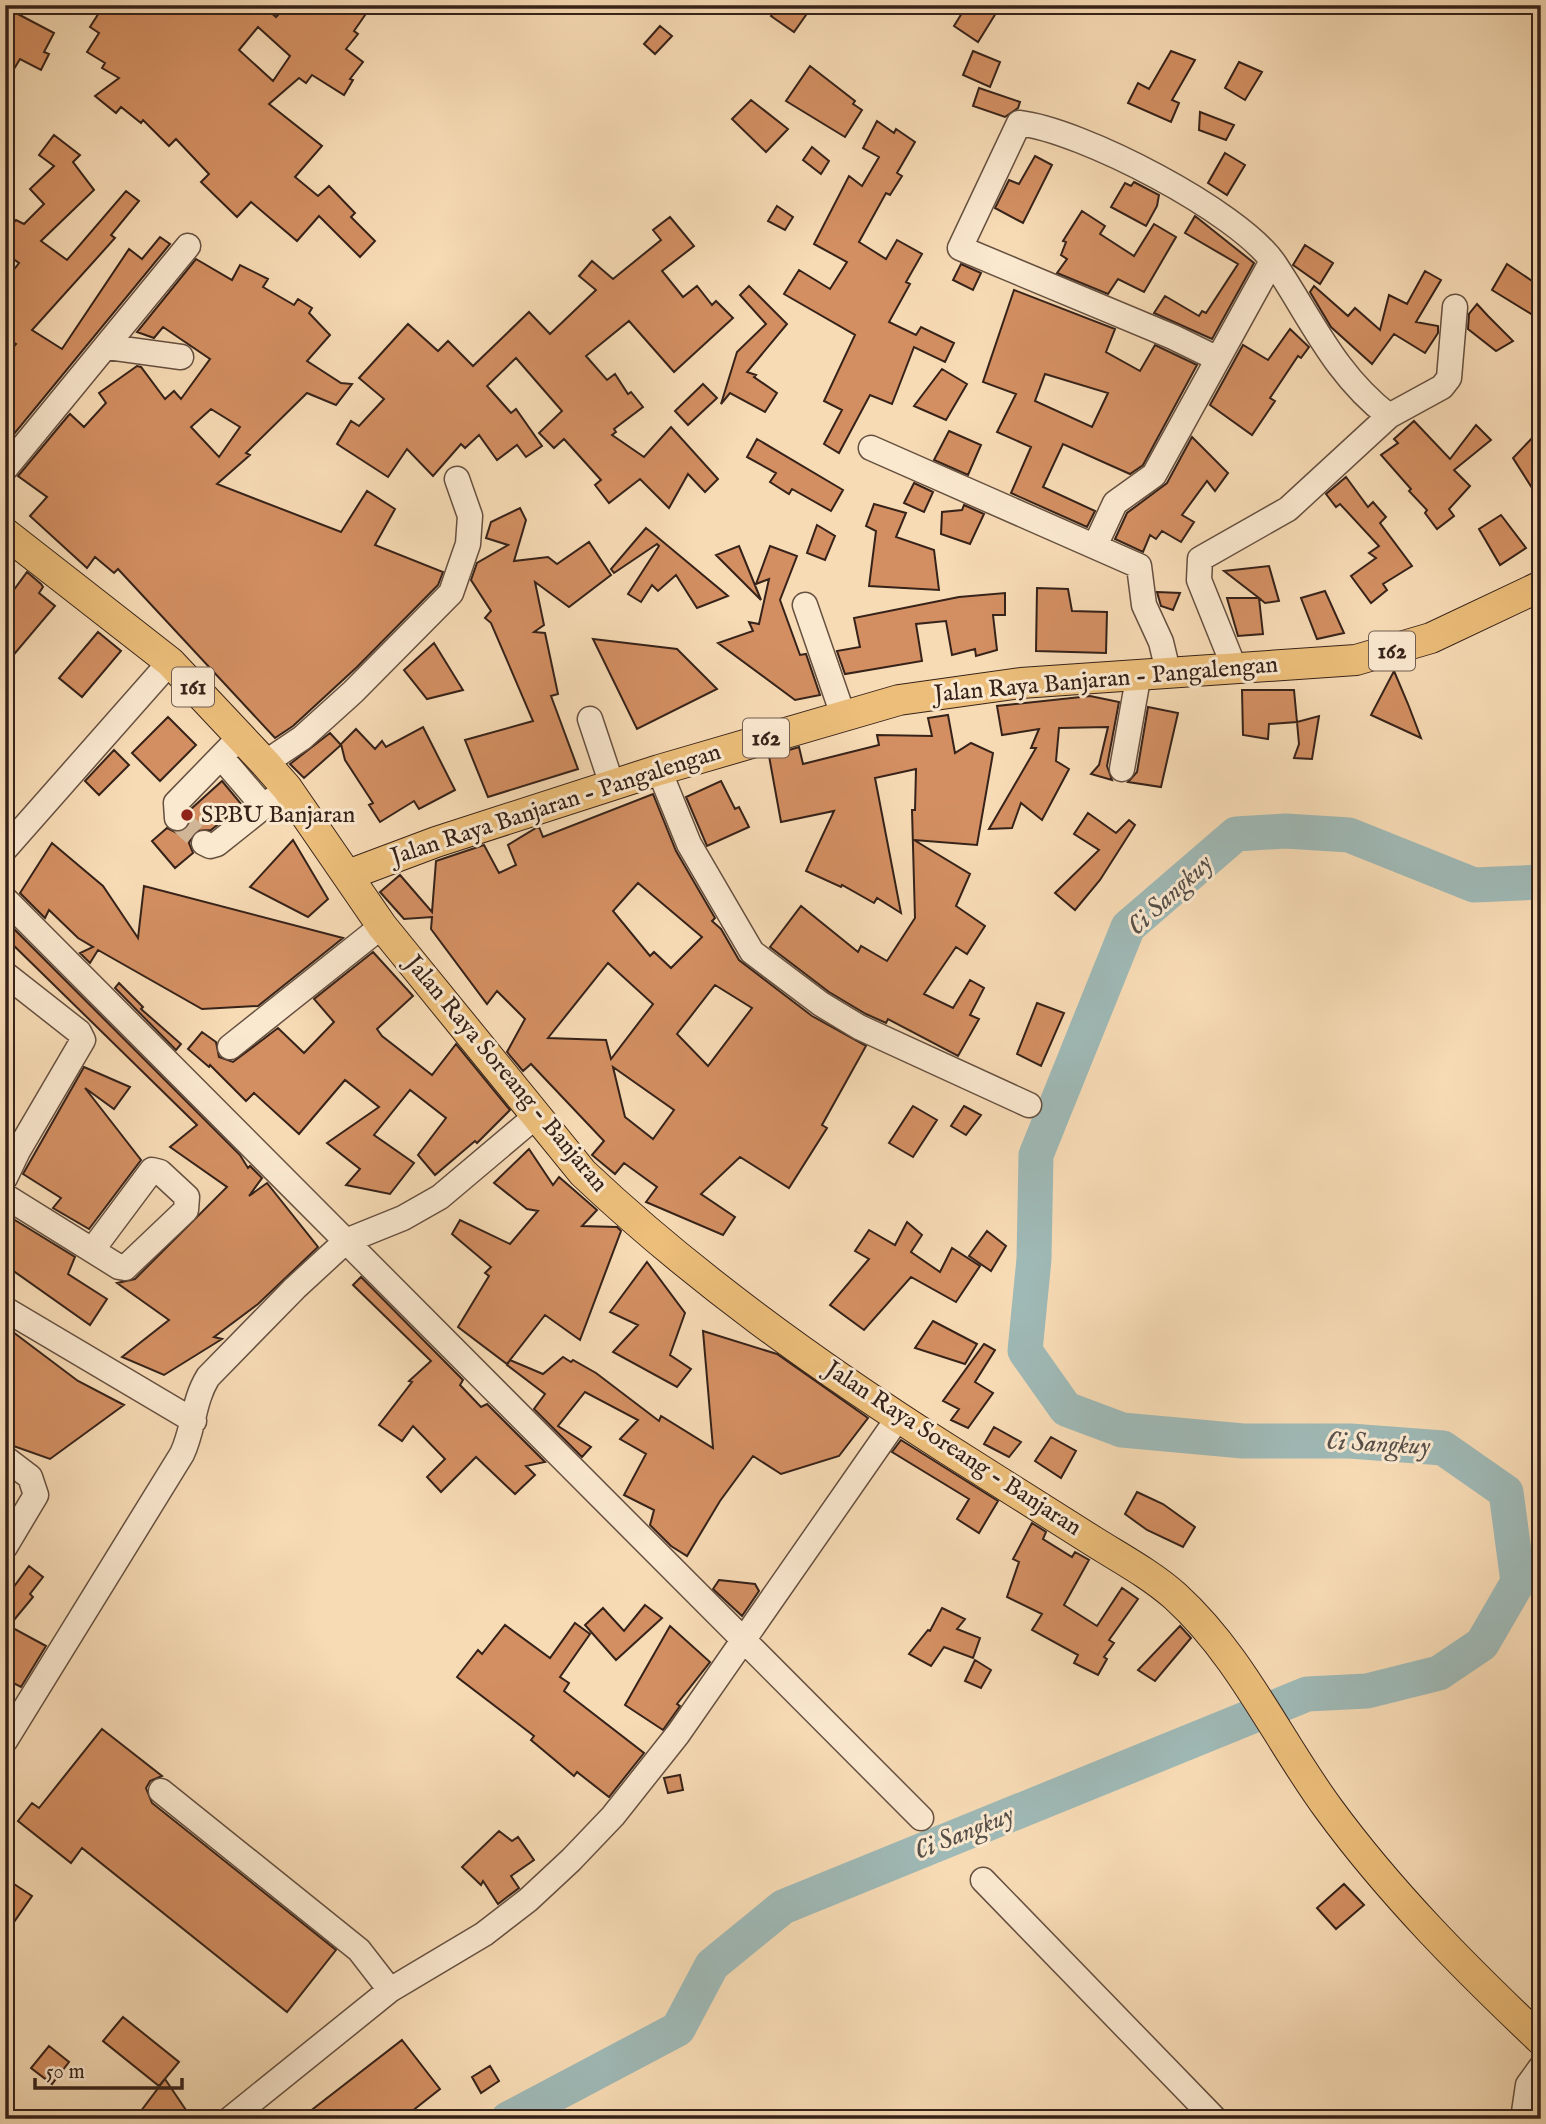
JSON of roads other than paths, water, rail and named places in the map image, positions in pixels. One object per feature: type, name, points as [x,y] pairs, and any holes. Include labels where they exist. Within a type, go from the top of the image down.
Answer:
[{"type":"main road","name":"161","points":[[9,542],[170,662],[231,747],[265,763],[287,788],[348,874]]},
{"type":"main road","name":"Jalan Raya Banjaran - Pangalengan","points":[[348,874],[412,850],[659,770],[843,715],[925,695],[1021,683],[1153,672],[1356,660],[1388,652],[1470,622],[1541,586]]},
{"type":"main road","name":"Jalan Raya Soreang - Banjaran","points":[[348,874],[382,926],[583,1173],[659,1241],[697,1273],[898,1418],[1153,1579],[1198,1618],[1240,1670],[1292,1755],[1368,1860],[1422,1923],[1541,2040]]},
{"type":"street","points":[[1218,359],[1173,337],[960,248],[1015,127],[1023,123],[1114,152],[1215,214],[1272,261],[1332,360],[1383,412]]},
{"type":"street","points":[[5,469],[108,347],[188,246]]},
{"type":"street","points":[[1095,546],[1115,503],[1154,475],[1272,261]]},
{"type":"street","points":[[1232,667],[1199,580],[1200,559],[1288,509],[1383,412],[1446,383],[1455,307]]},
{"type":"street","points":[[108,347],[181,357]]},
{"type":"street","points":[[871,448],[1139,566],[1144,605],[1161,642],[1122,769]]},
{"type":"street","points":[[265,763],[302,738],[353,692],[451,593],[468,544],[470,516],[457,480]]},
{"type":"street","points":[[805,604],[843,715]]},
{"type":"street","points":[[5,849],[170,662]]},
{"type":"street","points":[[590,719],[612,785]]},
{"type":"street","points":[[177,818],[176,803],[231,747],[263,806]]},
{"type":"street","points":[[659,770],[689,845],[752,952],[821,1004],[859,1027],[1029,1105]]},
{"type":"street","points":[[204,843],[218,844],[287,788]]},
{"type":"street","points":[[5,899],[921,1818]]},
{"type":"street","points":[[230,1047],[382,926]]},
{"type":"street","points":[[5,1178],[12,1147],[83,1040],[79,1032],[6,977]]},
{"type":"street","points":[[5,1741],[182,1454],[194,1421],[200,1390],[208,1377],[346,1241],[403,1218],[440,1197],[536,1116]]},
{"type":"street","points":[[5,1196],[93,1249]]},
{"type":"street","points":[[5,1309],[194,1421]]},
{"type":"street","points":[[230,2119],[390,1990],[484,1934],[528,1900],[613,1816],[678,1734],[745,1641],[898,1418]]},
{"type":"street","points":[[5,1458],[30,1477],[36,1495],[5,1547]]},
{"type":"street","points":[[161,1791],[359,1950],[390,1990]]},
{"type":"street","points":[[983,1880],[1215,2119]]},
{"type":"street","points":[[1523,2119],[1528,2085],[1541,2067]]},
{"type":"waterway","name":"Ci Sangkuy","points":[[508,2119],[678,2029],[712,1965],[783,1907],[1307,1694],[1367,1691],[1439,1673],[1482,1644],[1518,1582],[1506,1492],[1443,1448],[1350,1441],[1243,1441],[1122,1430],[1066,1409],[1025,1351],[1034,1259],[1036,1155],[1128,927],[1236,834],[1286,831],[1349,835],[1474,885],[1541,882]]},
{"type":"tunnel","points":[[177,818],[204,843]]},
{"type":"place","name":"SPBU Banjaran","points":[[187,815]]}]
